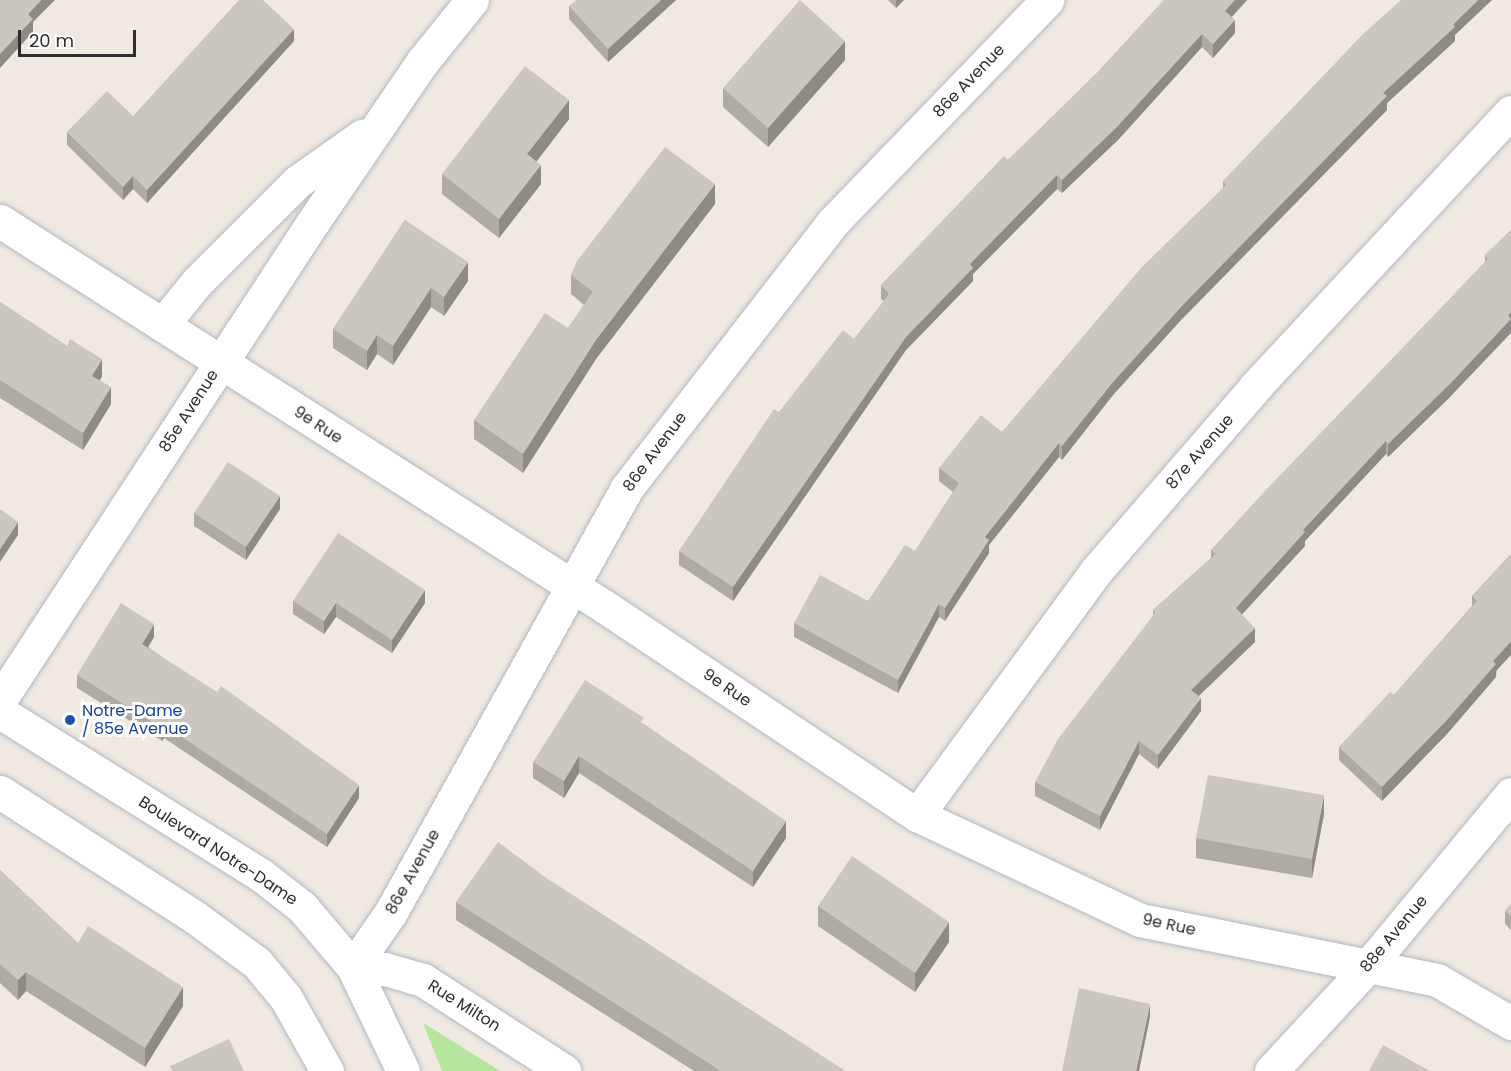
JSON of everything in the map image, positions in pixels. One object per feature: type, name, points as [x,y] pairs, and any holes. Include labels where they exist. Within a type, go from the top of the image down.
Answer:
[{"type":"street","name":"85e Avenue","points":[[0,700],[380,123],[440,37],[472,0]]},
{"type":"street","name":"86e Avenue","points":[[353,967],[391,912],[626,489],[832,223],[1047,0]]},
{"type":"street","name":"87e Avenue","points":[[917,815],[1096,571],[1256,386],[1511,112]]},
{"type":"street","name":"85e Avenue","points":[[162,325],[197,282],[297,182],[380,123]]},
{"type":"street","name":"9e Rue","points":[[0,221],[572,586],[917,815],[1140,920],[1437,980],[1511,1023]]},
{"type":"street","name":"Boulevard Notre-Dame","points":[[0,711],[280,889],[323,927],[353,967],[403,1071]]},
{"type":"street","points":[[0,792],[196,918],[257,963],[286,998],[327,1071]]},
{"type":"street","name":"88e Avenue","points":[[1271,1071],[1369,965],[1511,794]]},
{"type":"street","name":"Rue Milton","points":[[353,967],[385,969],[423,980],[564,1071]]},
{"type":"green space","points":[[423,1023],[430,1027],[500,1071],[442,1071]]},
{"type":"building","points":[[0,0],[41,0],[28,14],[33,19],[0,54]]},
{"type":"building","points":[[239,0],[263,0],[294,29],[147,190],[133,176],[123,187],[67,132],[107,91],[133,116]]},
{"type":"building","points":[[576,0],[661,0],[608,49],[569,6]]},
{"type":"building","points":[[800,0],[845,41],[768,128],[723,88]]},
{"type":"building","points":[[1164,0],[1235,0],[1225,11],[1235,20],[1213,44],[1202,34],[1118,126],[1062,180],[1057,175],[970,264],[973,268],[906,337],[733,587],[679,551],[774,409],[779,412],[843,330],[854,339],[889,294],[881,285],[1004,156],[1008,160],[1097,73]]},
{"type":"building","points":[[1401,0],[1478,0],[1453,24],[1455,27],[1383,93],[1387,96],[1181,307],[1113,382],[1062,446],[1059,443],[985,537],[989,540],[945,608],[939,604],[898,680],[794,623],[820,575],[868,601],[905,545],[915,551],[959,483],[939,468],[981,415],[1002,432],[1141,268],[1226,185],[1223,181],[1362,35]]},
{"type":"building","points":[[525,66],[569,100],[527,154],[541,165],[499,219],[442,174]]},
{"type":"building","points":[[665,147],[715,184],[596,340],[523,454],[474,420],[545,313],[568,328],[593,292],[571,275],[577,261]]},
{"type":"building","points":[[405,220],[468,262],[444,297],[431,288],[393,346],[377,335],[367,351],[333,329]]},
{"type":"building","points":[[1511,230],[1511,312],[1508,315],[1511,319],[1450,384],[1388,444],[1386,441],[1303,530],[1305,532],[1236,608],[1255,628],[1191,690],[1201,698],[1158,755],[1139,741],[1100,816],[1035,782],[1058,739],[1155,613],[1153,610],[1216,554],[1211,550],[1488,259],[1485,255]]},
{"type":"building","points":[[0,302],[67,346],[70,339],[102,359],[92,376],[111,387],[83,433],[0,380]]},
{"type":"building","points":[[228,462],[280,496],[246,547],[194,513]]},
{"type":"building","points":[[0,509],[18,522],[0,549]]},
{"type":"building","points":[[338,533],[425,590],[392,640],[336,603],[324,621],[293,601]]},
{"type":"building","points":[[1511,554],[1511,641],[1493,661],[1496,664],[1447,720],[1382,787],[1339,747],[1390,692],[1394,695],[1477,601],[1472,596]]},
{"type":"building","points":[[121,603],[154,624],[142,644],[217,692],[221,686],[359,785],[327,834],[164,725],[162,728],[77,675]]},
{"type":"building","points":[[585,680],[644,718],[641,722],[786,821],[753,871],[579,756],[564,781],[533,762]]},
{"type":"building","points":[[1208,775],[1324,795],[1312,859],[1196,838]]},
{"type":"building","points":[[498,842],[549,880],[845,1071],[721,1071],[456,902]]},
{"type":"building","points":[[852,856],[949,922],[915,973],[818,906]]},
{"type":"building","points":[[0,870],[78,943],[88,926],[183,987],[145,1048],[26,972],[18,980],[0,964]]},
{"type":"building","points":[[1511,904],[1511,916],[1505,911]]},
{"type":"building","points":[[1079,988],[1150,1004],[1136,1071],[1062,1071]]},
{"type":"building","points":[[229,1039],[244,1071],[172,1071],[170,1066]]},
{"type":"building","points":[[1383,1045],[1430,1071],[1369,1071]]},
{"type":"place","name":"Notre-Dame / 85e Avenue","points":[[70,720]]}]
